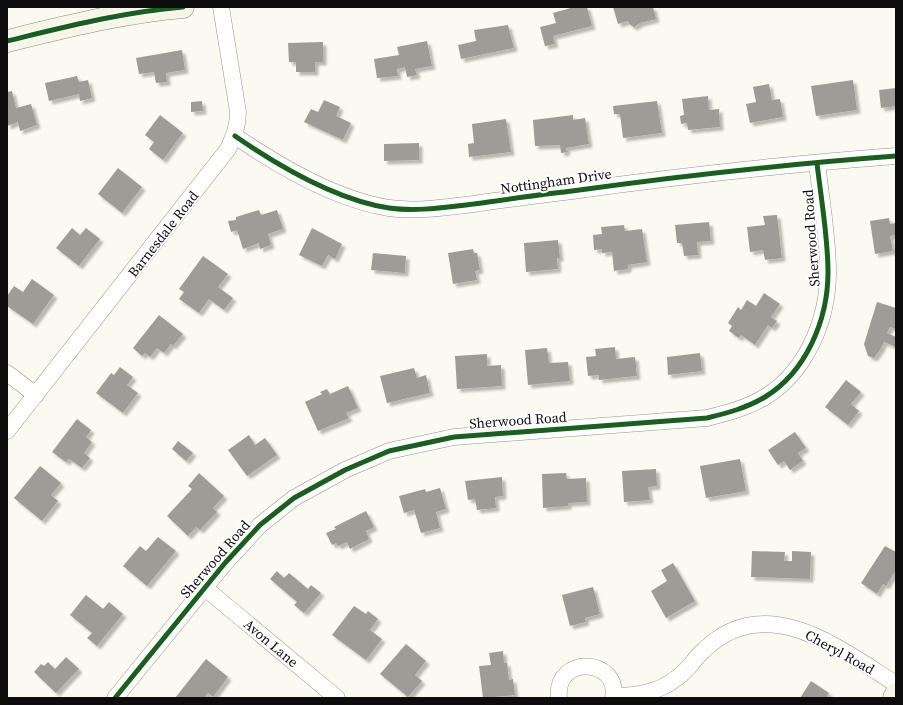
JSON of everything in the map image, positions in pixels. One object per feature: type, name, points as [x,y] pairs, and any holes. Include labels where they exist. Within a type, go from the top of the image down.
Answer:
[{"type":"street","points":[[7,41],[115,16],[142,11],[183,7]]},
{"type":"street","name":"Barnesdale Road","points":[[7,431],[220,162],[235,136],[238,122],[238,112],[222,7]]},
{"type":"street","name":"Nottingham Drive","points":[[235,136],[280,164],[330,189],[363,202],[389,208],[409,209],[457,206],[697,174],[896,156]]},
{"type":"street","name":"Sherwood Road","points":[[115,698],[242,544],[276,512],[319,483],[356,464],[389,451],[432,441],[477,434],[686,421],[708,418],[728,413],[764,397],[780,386],[796,371],[806,354],[816,334],[827,294],[828,271],[817,163]]},
{"type":"street","points":[[7,373],[36,395]]},
{"type":"street","name":"Avon Lane","points":[[205,588],[337,698]]},
{"type":"street","name":"Cheryl Road","points":[[559,698],[560,684],[564,677],[576,667],[585,665],[595,667],[604,672],[614,686],[614,697],[646,694],[659,690],[672,682],[703,651],[725,634],[753,624],[784,625],[815,636],[853,657],[896,684]]},
{"type":"street","points":[[894,698],[896,694]]},
{"type":"building","points":[[574,7],[587,7],[592,26],[553,36],[555,44],[545,46],[540,27],[556,23],[553,13]]},
{"type":"building","points":[[613,7],[653,7],[656,19],[640,23],[634,27],[629,24],[628,21],[618,24]]},
{"type":"building","points":[[508,25],[514,48],[461,59],[458,45],[476,41],[474,30]]},
{"type":"building","points":[[427,41],[432,66],[415,69],[417,75],[407,77],[405,67],[397,69],[398,76],[377,78],[374,59],[399,55],[397,47]]},
{"type":"building","points":[[323,42],[323,62],[315,62],[315,72],[296,72],[296,62],[289,62],[288,43]]},
{"type":"building","points":[[182,50],[185,70],[166,73],[167,82],[156,83],[154,72],[139,74],[136,58]]},
{"type":"building","points":[[77,76],[79,82],[88,80],[92,98],[80,101],[79,94],[49,101],[45,83]]},
{"type":"building","points":[[853,80],[857,110],[816,116],[811,86]]},
{"type":"building","points":[[769,84],[772,100],[780,99],[783,117],[750,123],[746,104],[756,102],[753,87]]},
{"type":"building","points":[[896,88],[896,106],[881,108],[879,90]]},
{"type":"building","points":[[12,91],[16,108],[31,104],[37,125],[20,131],[18,122],[7,126],[7,92]]},
{"type":"building","points":[[708,96],[709,110],[719,109],[720,127],[688,130],[687,123],[681,124],[680,116],[684,115],[682,99]]},
{"type":"building","points":[[324,100],[340,107],[336,116],[351,123],[343,140],[304,122],[311,109],[318,112]]},
{"type":"building","points":[[202,101],[203,111],[191,112],[191,102]]},
{"type":"building","points":[[657,101],[662,133],[623,138],[620,114],[614,114],[613,106]]},
{"type":"building","points":[[160,115],[183,133],[163,160],[149,149],[154,142],[145,135]]},
{"type":"building","points":[[573,115],[573,120],[585,118],[589,144],[566,148],[567,152],[561,153],[560,145],[535,146],[533,120]]},
{"type":"building","points":[[506,119],[511,152],[469,157],[468,144],[474,143],[472,124]]},
{"type":"building","points":[[419,143],[419,160],[384,161],[384,144]]},
{"type":"building","points":[[118,168],[142,187],[122,213],[98,194]]},
{"type":"building","points":[[259,210],[261,215],[277,210],[283,229],[268,234],[271,245],[260,249],[259,243],[243,249],[237,230],[231,232],[228,221],[236,220],[236,217]]},
{"type":"building","points":[[777,215],[782,258],[765,260],[763,250],[750,252],[747,227],[765,225],[763,216]]},
{"type":"building","points":[[889,218],[890,224],[896,223],[896,235],[890,236],[893,251],[875,254],[870,221]]},
{"type":"building","points":[[709,222],[711,241],[697,242],[698,255],[684,256],[682,243],[677,243],[675,225]]},
{"type":"building","points":[[624,225],[625,231],[642,229],[647,262],[628,265],[628,269],[614,271],[612,252],[602,253],[602,249],[594,250],[593,235],[602,234],[601,227]]},
{"type":"building","points":[[72,228],[80,235],[86,228],[100,239],[79,266],[56,248]]},
{"type":"building","points":[[312,228],[342,244],[335,259],[328,255],[322,266],[299,255]]},
{"type":"building","points":[[558,240],[560,258],[557,258],[558,269],[526,272],[524,243]]},
{"type":"building","points":[[473,249],[474,253],[477,253],[480,270],[475,271],[477,280],[453,284],[448,253]]},
{"type":"building","points":[[373,253],[406,256],[405,273],[371,270]]},
{"type":"building","points":[[203,256],[228,274],[218,287],[233,298],[224,310],[209,299],[199,313],[179,299],[184,292],[179,289]]},
{"type":"building","points":[[32,279],[54,295],[33,324],[7,306],[7,296],[14,286],[23,292]]},
{"type":"building","points":[[764,293],[780,304],[771,317],[777,321],[772,328],[768,325],[755,345],[741,335],[739,338],[729,331],[732,326],[728,323],[738,307],[741,310],[747,300],[756,306]]},
{"type":"building","points":[[877,302],[896,308],[895,329],[890,327],[887,333],[896,337],[896,347],[884,342],[874,358],[868,356],[864,344]]},
{"type":"building","points":[[159,315],[183,334],[173,346],[171,344],[164,353],[157,348],[150,357],[145,353],[142,356],[133,348]]},
{"type":"building","points":[[615,347],[616,359],[635,357],[637,376],[599,380],[599,375],[588,376],[586,357],[596,356],[595,349]]},
{"type":"building","points":[[547,348],[549,363],[568,362],[570,381],[528,385],[525,350]]},
{"type":"building","points":[[700,353],[702,371],[668,375],[667,357]]},
{"type":"building","points":[[487,354],[487,366],[501,365],[502,386],[457,389],[455,356]]},
{"type":"building","points":[[120,367],[133,377],[127,385],[138,393],[123,413],[96,393],[111,373],[114,375]]},
{"type":"building","points":[[414,368],[417,378],[426,375],[430,393],[387,403],[380,376]]},
{"type":"building","points":[[846,380],[861,392],[851,404],[859,411],[848,425],[825,407]]},
{"type":"building","points":[[348,386],[358,408],[346,413],[349,418],[318,431],[305,402],[322,394],[320,392],[327,389],[330,394]]},
{"type":"building","points":[[77,419],[91,430],[86,437],[92,442],[84,453],[90,458],[82,468],[69,459],[66,462],[52,452]]},
{"type":"building","points":[[795,432],[806,448],[798,453],[803,461],[790,470],[784,461],[778,465],[768,450]]},
{"type":"building","points":[[249,435],[255,445],[265,438],[277,455],[247,476],[228,450]]},
{"type":"building","points":[[178,441],[193,453],[186,461],[172,449]]},
{"type":"building","points":[[740,459],[746,491],[706,498],[700,466]]},
{"type":"building","points":[[40,466],[61,483],[51,495],[58,501],[42,521],[14,498]]},
{"type":"building","points":[[656,469],[657,486],[648,487],[650,500],[624,502],[622,471]]},
{"type":"building","points":[[199,473],[224,496],[213,508],[217,512],[200,530],[196,527],[188,536],[167,516],[192,489],[188,486]]},
{"type":"building","points":[[566,473],[567,479],[586,478],[587,502],[568,503],[568,506],[543,508],[542,474]]},
{"type":"building","points":[[502,477],[503,496],[495,497],[496,508],[477,510],[475,499],[468,500],[465,481]]},
{"type":"building","points":[[440,488],[446,509],[436,512],[440,528],[421,533],[414,510],[404,513],[399,496],[425,489],[426,492]]},
{"type":"building","points":[[366,511],[374,527],[366,531],[369,539],[350,549],[347,542],[338,546],[336,543],[332,545],[326,533],[336,529],[334,527]]},
{"type":"building","points":[[158,537],[176,551],[147,586],[123,566],[140,546],[146,551]]},
{"type":"building","points":[[885,546],[896,552],[896,570],[886,586],[883,584],[877,594],[861,583]]},
{"type":"building","points":[[752,551],[785,552],[784,561],[792,561],[792,551],[811,552],[810,579],[751,577]]},
{"type":"building","points":[[673,563],[695,601],[666,618],[651,591],[667,581],[661,570]]},
{"type":"building","points":[[277,571],[284,578],[289,573],[308,589],[311,585],[321,593],[304,613],[294,605],[297,602],[270,579]]},
{"type":"building","points":[[593,587],[600,614],[585,618],[586,622],[570,626],[562,595]]},
{"type":"building","points":[[86,595],[103,609],[109,602],[123,614],[97,646],[87,638],[92,633],[70,615]]},
{"type":"building","points":[[354,606],[366,614],[368,611],[378,619],[370,630],[382,639],[366,660],[332,635]]},
{"type":"building","points":[[406,644],[426,661],[415,675],[422,681],[408,697],[380,674]]},
{"type":"building","points":[[503,651],[504,663],[507,663],[509,680],[513,679],[515,695],[483,698],[479,666],[491,665],[489,653]]},
{"type":"building","points":[[66,657],[79,669],[56,693],[34,672],[41,664],[44,666],[48,662],[55,669]]},
{"type":"building","points":[[206,659],[228,677],[213,697],[208,693],[204,698],[175,698]]},
{"type":"building","points":[[811,681],[829,693],[826,698],[800,698]]},
{"type":"cycle path","points":[[7,41],[116,16],[183,7]]},
{"type":"cycle path","points":[[235,136],[288,169],[328,189],[369,204],[400,209],[432,209],[653,180],[896,156]]},
{"type":"cycle path","points":[[115,698],[225,563],[260,525],[294,498],[345,470],[389,451],[454,437],[707,418],[744,407],[765,397],[792,374],[803,359],[812,343],[824,308],[828,272],[827,245],[817,163]]}]
